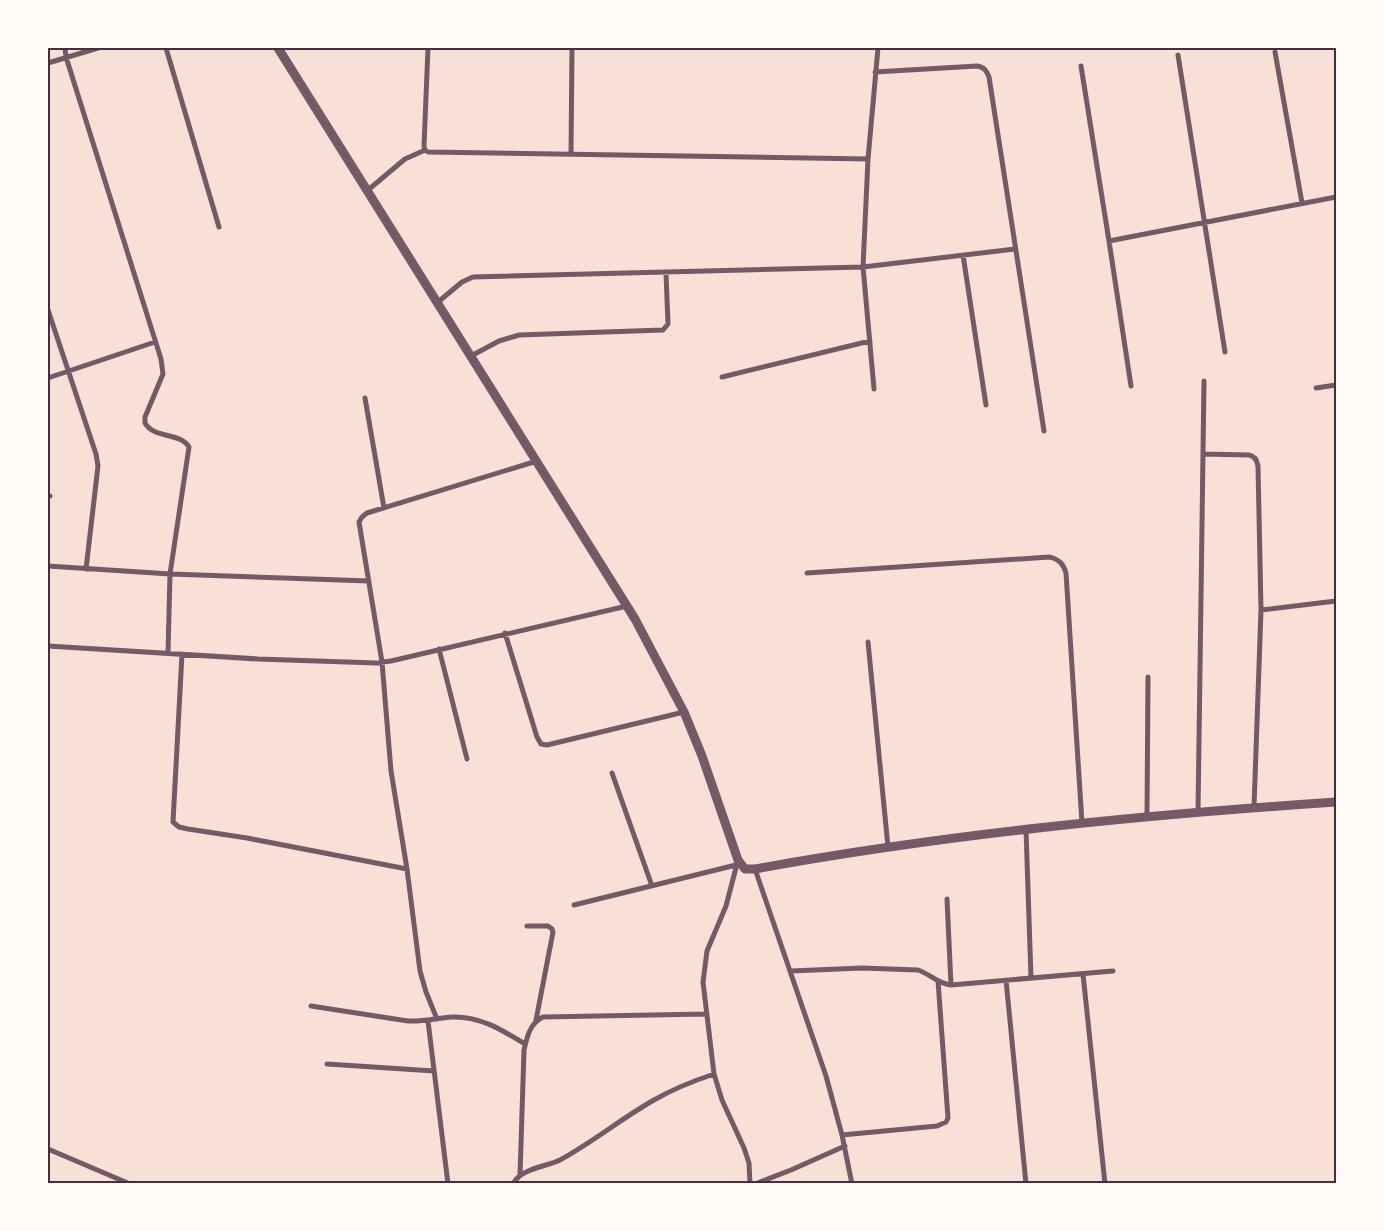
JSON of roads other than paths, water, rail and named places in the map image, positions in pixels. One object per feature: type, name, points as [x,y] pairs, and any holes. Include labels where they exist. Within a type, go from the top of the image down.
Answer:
[{"type":"street","points":[[65,48],[66,57],[161,359],[163,374],[145,417],[145,423],[151,430],[180,439],[186,442],[189,447],[170,574],[168,653]]},
{"type":"street","points":[[48,63],[98,48]]},
{"type":"street","points":[[166,48],[219,227]]},
{"type":"street","points":[[278,48],[627,606],[684,712],[702,756],[737,862],[745,869],[755,869],[888,847],[1082,823],[1336,802]]},
{"type":"street","points":[[424,150],[428,48]]},
{"type":"street","points":[[571,154],[572,48]]},
{"type":"street","points":[[874,389],[863,267],[868,159],[878,48]]},
{"type":"street","points":[[1276,52],[1302,203]]},
{"type":"street","points":[[1178,55],[1225,352]]},
{"type":"street","points":[[876,72],[976,66],[982,67],[986,71],[1044,431]]},
{"type":"street","points":[[1081,66],[1110,241],[1131,386]]},
{"type":"street","points":[[368,190],[406,159],[424,150],[435,152],[868,159]]},
{"type":"street","points":[[1110,241],[1336,197]]},
{"type":"street","points":[[438,302],[462,282],[474,277],[863,267],[1015,249]]},
{"type":"street","points":[[962,255],[986,405]]},
{"type":"street","points":[[471,356],[499,341],[519,335],[663,330],[668,324],[666,272]]},
{"type":"street","points":[[48,310],[96,454],[98,466],[86,568]]},
{"type":"street","points":[[48,378],[155,342]]},
{"type":"street","points":[[722,377],[870,342]]},
{"type":"street","points":[[1198,813],[1204,381]]},
{"type":"street","points":[[1316,388],[1336,385]]},
{"type":"street","points":[[364,398],[384,508]]},
{"type":"street","points":[[1203,454],[1249,455],[1257,460],[1258,466],[1261,610],[1254,808]]},
{"type":"street","points":[[437,1019],[420,971],[407,869],[390,764],[382,662],[359,522],[367,514],[384,508],[537,461]]},
{"type":"street","points":[[807,573],[1050,557],[1058,560],[1064,566],[1066,573],[1082,823]]},
{"type":"street","points":[[48,566],[170,574],[369,581]]},
{"type":"street","points":[[1261,610],[1336,601]]},
{"type":"street","points":[[48,646],[342,662],[382,662],[627,606]]},
{"type":"street","points":[[505,633],[537,737],[541,744],[547,745],[684,712]]},
{"type":"street","points":[[868,642],[888,847]]},
{"type":"street","points":[[439,649],[467,759]]},
{"type":"street","points":[[182,654],[174,822],[188,829],[247,838],[407,869]]},
{"type":"street","points":[[1147,817],[1148,677]]},
{"type":"street","points":[[612,773],[652,886]]},
{"type":"street","points":[[1026,830],[1031,978]]},
{"type":"street","points":[[574,906],[737,862]]},
{"type":"street","points":[[737,862],[726,906],[707,951],[703,982],[714,1074],[722,1100],[749,1163],[750,1184]]},
{"type":"street","points":[[755,869],[826,1076],[845,1146],[852,1184]]},
{"type":"street","points":[[947,899],[951,985]]},
{"type":"street","points":[[520,1175],[525,1044],[536,1020],[553,932],[548,926],[526,926]]},
{"type":"street","points":[[790,971],[896,968],[925,972],[938,981],[951,985],[1113,971]]},
{"type":"street","points":[[1083,974],[1105,1184]]},
{"type":"street","points":[[1006,980],[1026,1184]]},
{"type":"street","points":[[842,1135],[937,1126],[946,1122],[948,1118],[938,981]]},
{"type":"street","points":[[311,1006],[393,1020],[419,1022],[454,1017],[478,1020],[492,1025],[525,1044]]},
{"type":"street","points":[[536,1020],[543,1017],[706,1014]]},
{"type":"street","points":[[428,1021],[448,1184]]},
{"type":"street","points":[[327,1064],[434,1071]]},
{"type":"street","points":[[513,1184],[520,1175],[547,1166],[568,1156],[669,1092],[714,1074]]},
{"type":"street","points":[[755,1184],[845,1146]]},
{"type":"street","points":[[48,1149],[130,1184]]}]
